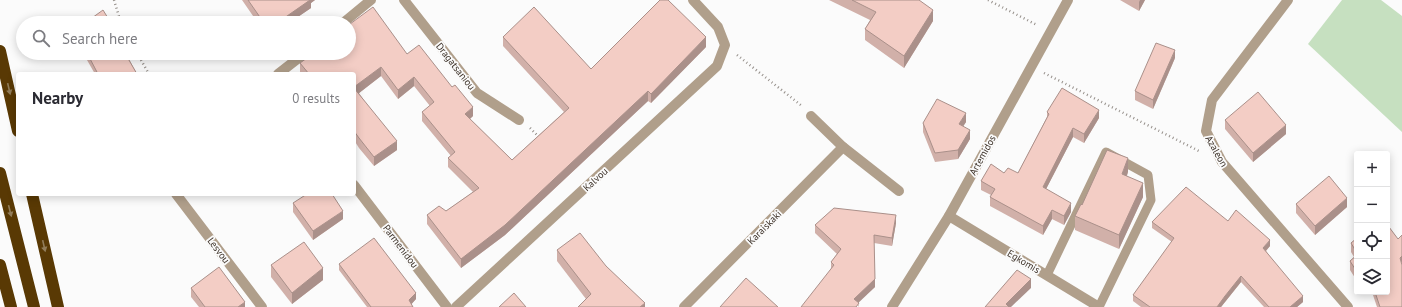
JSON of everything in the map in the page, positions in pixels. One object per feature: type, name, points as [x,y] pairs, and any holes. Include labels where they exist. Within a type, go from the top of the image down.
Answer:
[{"type":"highway","points":[[0,51],[16,122]]},
{"type":"highway","points":[[0,173],[34,307]]},
{"type":"highway","points":[[32,196],[58,307]]},
{"type":"highway","points":[[0,265],[11,307]]},
{"type":"street","points":[[352,16],[372,0]]},
{"type":"street","name":"Dragatsaniou","points":[[404,0],[477,93],[519,120]]},
{"type":"street","points":[[693,0],[718,27],[724,45]]},
{"type":"street","name":"Artemidos","points":[[892,307],[949,216],[1068,0]]},
{"type":"street","name":"Azaleon","points":[[1288,0],[1212,100],[1206,131],[1222,162],[1348,307]]},
{"type":"street","name":"Kalvou","points":[[456,307],[717,66],[724,45]]},
{"type":"street","points":[[281,72],[296,60]]},
{"type":"street","points":[[811,116],[843,147],[899,191]]},
{"type":"street","name":"Karaiskaki","points":[[684,307],[843,147]]},
{"type":"street","name":"Parmenidou","points":[[356,188],[447,307]]},
{"type":"street","name":"Lesvou","points":[[178,196],[262,307]]},
{"type":"street","name":"Egkomis","points":[[949,216],[1099,307]]},
{"type":"lane","points":[[1047,275],[1106,152],[1148,175],[1151,200],[1099,307]]},
{"type":"path","points":[[114,0],[119,16]]},
{"type":"path","points":[[988,0],[1050,31]]},
{"type":"path","points":[[724,45],[803,107]]},
{"type":"path","points":[[141,60],[148,72]]},
{"type":"path","points":[[1031,66],[1222,162]]},
{"type":"path","points":[[519,120],[532,129],[542,141]]},
{"type":"green space","points":[[1342,0],[1381,0],[1402,16],[1402,132],[1308,44]]},
{"type":"building","points":[[248,0],[310,0],[287,16],[259,16]]},
{"type":"building","points":[[660,0],[668,0],[706,37],[651,94],[648,91],[505,225],[461,259],[427,215],[439,206],[446,211],[479,188],[448,158],[455,152],[422,112],[434,102],[414,77],[398,90],[381,67],[356,86],[356,72],[307,72],[300,63],[304,60],[356,60],[356,20],[373,7],[407,54],[419,45],[452,87],[455,85],[473,107],[465,114],[512,160],[569,108],[503,37],[534,7],[591,69]]},
{"type":"building","points":[[852,0],[919,0],[933,10],[904,56],[865,29],[876,12]]},
{"type":"building","points":[[103,10],[107,16],[95,16]]},
{"type":"building","points":[[1156,43],[1175,50],[1153,100],[1135,91]]},
{"type":"building","points":[[91,60],[129,60],[136,72],[97,72]]},
{"type":"building","points":[[1062,88],[1099,110],[1084,134],[1073,128],[1043,187],[1071,203],[1064,216],[1052,210],[1043,226],[990,197],[995,189],[981,181],[991,164],[1004,173],[1008,168],[1018,173],[1049,114],[1047,112]]},
{"type":"building","points":[[356,90],[397,141],[374,157],[356,134]]},
{"type":"building","points":[[1258,92],[1286,125],[1253,153],[1225,120]]},
{"type":"building","points":[[937,99],[966,113],[959,124],[970,130],[958,150],[935,153],[923,123]]},
{"type":"building","points":[[1107,150],[1128,158],[1122,174],[1143,183],[1119,235],[1075,216],[1081,204],[1082,205]]},
{"type":"building","points":[[1329,176],[1347,198],[1315,226],[1296,204]]},
{"type":"building","points":[[1186,187],[1228,221],[1236,210],[1270,240],[1263,248],[1303,296],[1290,307],[1269,307],[1241,276],[1217,307],[1150,307],[1133,295],[1174,238],[1152,222]]},
{"type":"building","points":[[304,196],[333,196],[343,211],[313,231],[293,203]]},
{"type":"building","points":[[834,208],[896,215],[892,238],[874,235],[875,279],[854,299],[859,303],[856,307],[801,307],[834,265],[831,262],[841,249],[815,225]]},
{"type":"building","points":[[1390,228],[1398,239],[1402,235],[1402,256],[1400,258],[1402,265],[1402,307],[1380,307],[1376,295],[1390,295]]},
{"type":"building","points":[[580,233],[606,266],[645,303],[640,307],[578,307],[591,294],[557,250]]},
{"type":"building","points":[[374,238],[416,293],[409,300],[413,307],[371,307],[339,264]]},
{"type":"building","points":[[1354,240],[1354,248],[1351,243]]},
{"type":"building","points":[[304,242],[323,268],[292,293],[271,265]]},
{"type":"building","points":[[1354,258],[1354,267],[1350,261]]},
{"type":"building","points":[[219,267],[245,302],[238,307],[205,307],[191,288]]},
{"type":"building","points":[[1017,270],[1031,279],[1006,304],[1009,307],[985,307]]},
{"type":"building","points":[[746,278],[778,307],[720,307]]},
{"type":"building","points":[[514,293],[526,307],[499,307]]}]
